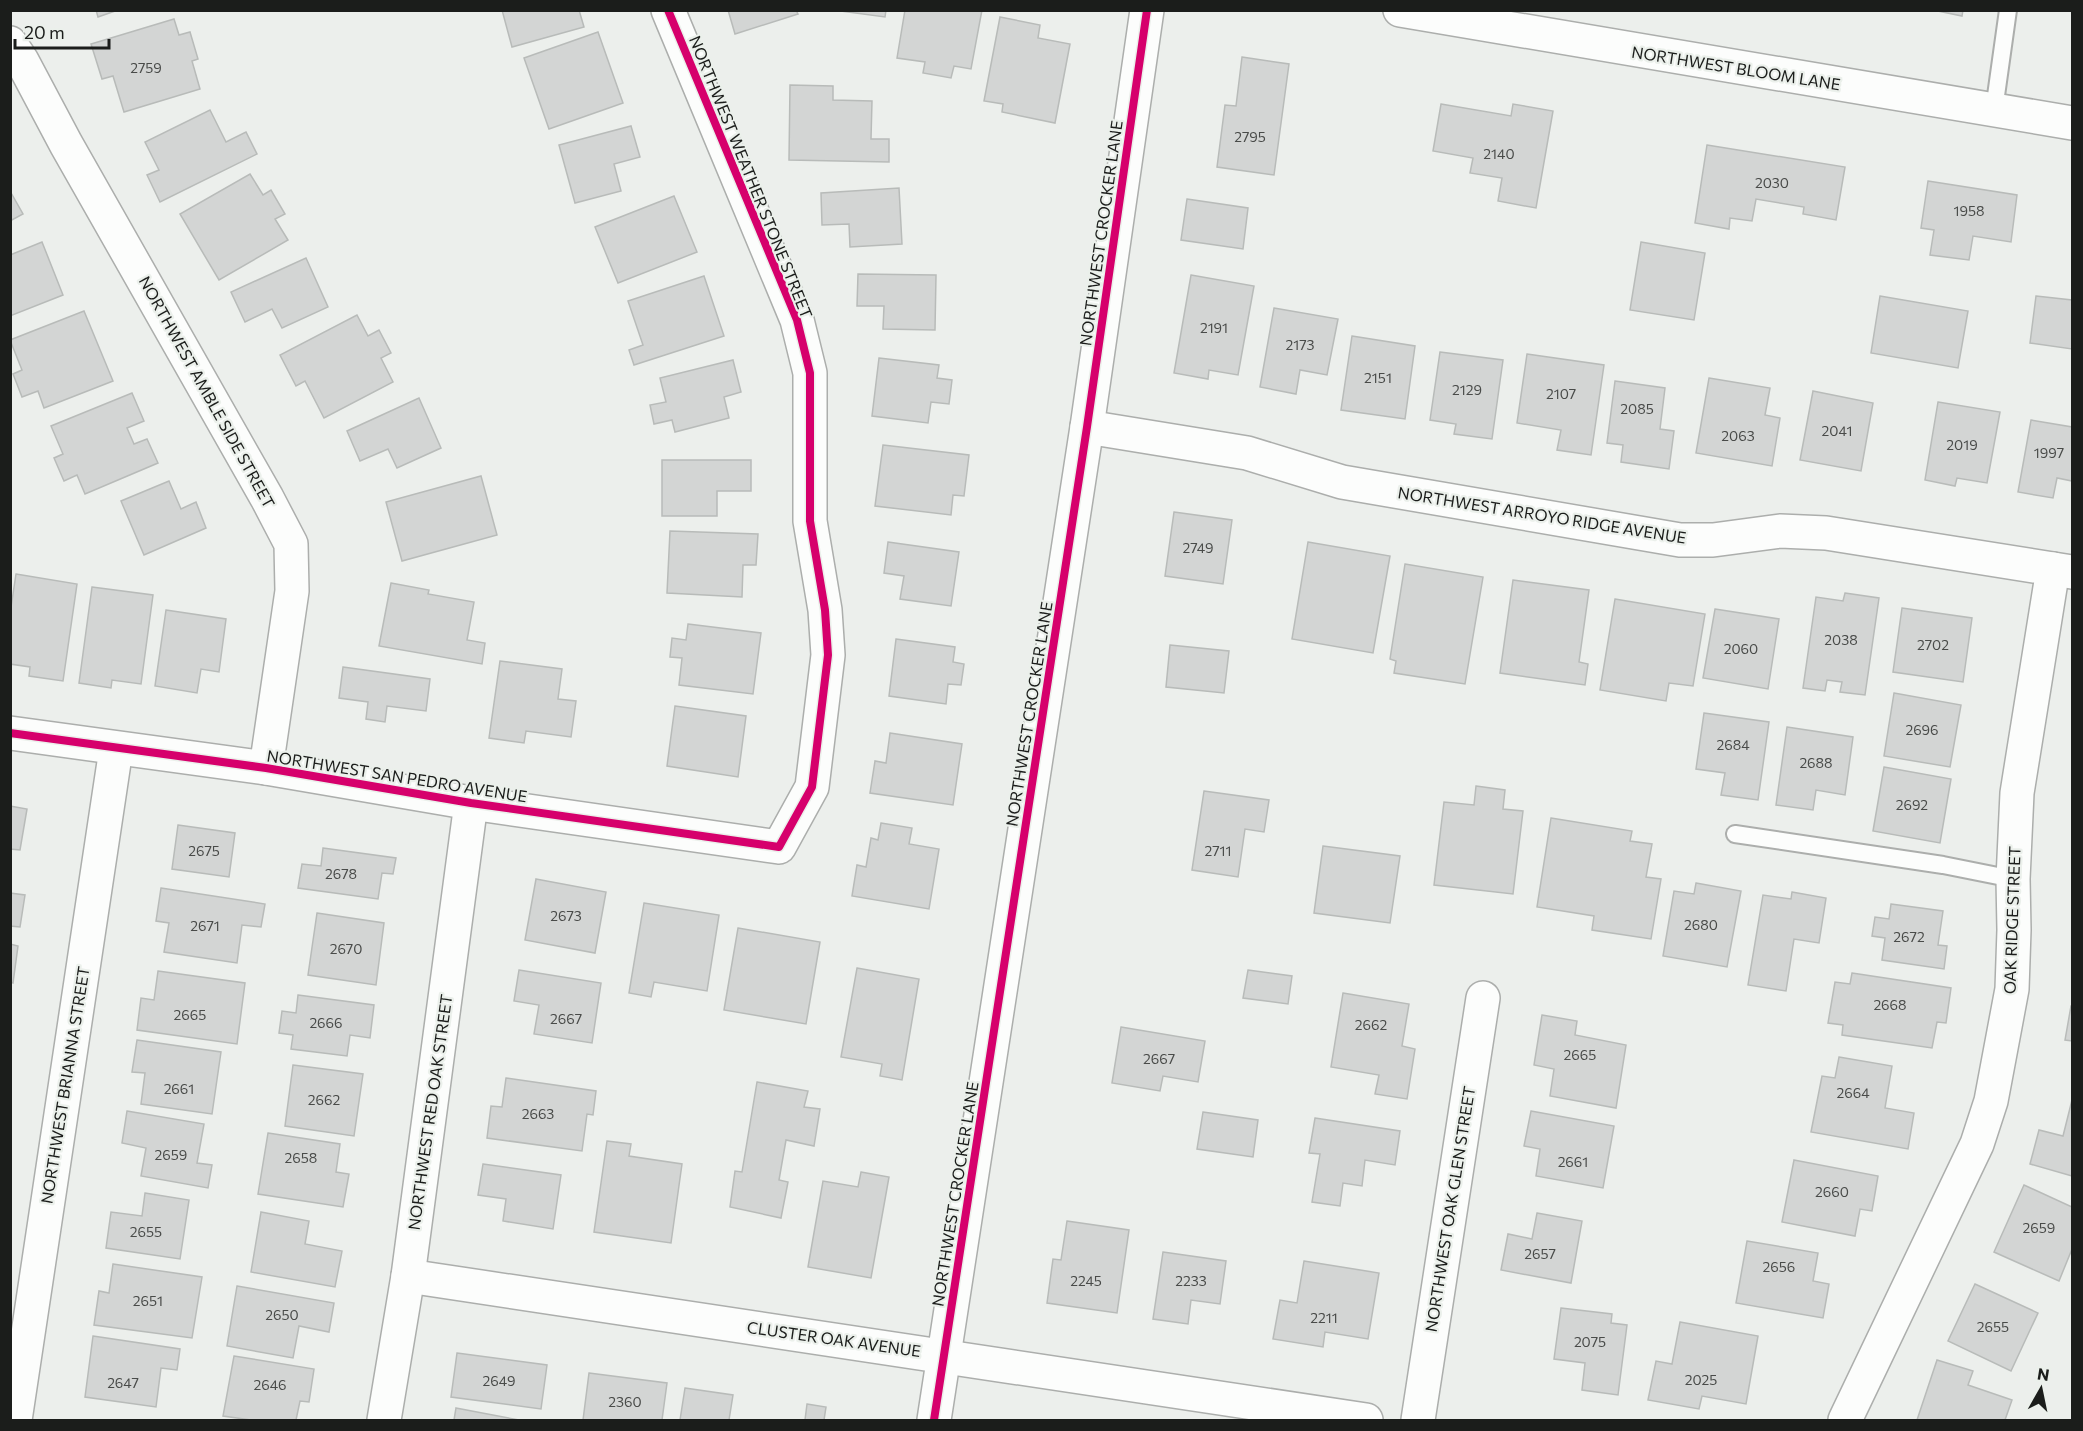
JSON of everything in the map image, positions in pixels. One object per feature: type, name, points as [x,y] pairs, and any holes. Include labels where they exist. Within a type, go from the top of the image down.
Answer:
[{"type":"street","name":"NORTHWEST WEATHER STONE STREET","points":[[668,10],[797,320],[810,373],[810,522],[825,610],[828,655],[812,787],[779,847]]},
{"type":"street","name":"NORTHWEST CROCKER LANE","points":[[934,1420],[1087,427],[1147,10]]},
{"type":"street","name":"NORTHWEST BLOOM LANE","points":[[1400,10],[2073,123]]},
{"type":"street","name":"NORTHWEST AMBLE SIDE STREET","points":[[10,44],[22,61],[66,144],[291,544],[292,591],[266,768]]},
{"type":"street","name":"NORTHWEST ARROYO RIDGE AVENUE","points":[[1087,427],[1247,453],[1342,482],[1680,540],[1713,540],[1780,531],[1826,532],[2063,571]]},
{"type":"street","name":"OAK RIDGE STREET","points":[[1845,1420],[1977,1144],[1987,1112],[2012,989],[2013,879],[2017,793],[2063,571]]},
{"type":"street","name":"NORTHWEST SAN PEDRO AVENUE","points":[[10,733],[266,768],[471,802],[779,847]]},
{"type":"street","name":"NORTHWEST BRIANNA STREET","points":[[15,1420],[116,749]]},
{"type":"street","name":"NORTHWEST RED OAK STREET","points":[[384,1420],[408,1276],[471,802]]},
{"type":"street","name":"NORTHWEST OAK GLEN STREET","points":[[1418,1420],[1483,998]]},
{"type":"street","name":"CLUSTER OAK AVENUE","points":[[408,1276],[1366,1420]]},
{"type":"lane","points":[[1994,110],[2008,10]]},
{"type":"lane","points":[[1736,834],[1943,865],[2013,879]]},
{"type":"building","points":[[96,10],[118,10],[98,17]]},
{"type":"building","points":[[502,10],[579,10],[584,27],[512,47]]},
{"type":"building","points":[[728,10],[796,10],[798,14],[735,34]]},
{"type":"building","points":[[833,10],[886,10],[885,17]]},
{"type":"building","points":[[905,10],[982,10],[971,69],[954,66],[951,78],[923,73],[925,62],[897,58]]},
{"type":"building","points":[[1933,10],[1963,10],[1962,16]]},
{"type":"building","points":[[1000,17],[1040,25],[1038,38],[1070,44],[1055,123],[1002,112],[1003,104],[984,101]]},
{"type":"building","points":[[174,19],[179,35],[190,32],[198,59],[192,61],[200,89],[124,112],[113,76],[102,79],[91,44]]},
{"type":"building","points":[[598,32],[623,103],[549,129],[524,58]]},
{"type":"building","points":[[1242,57],[1289,64],[1274,175],[1217,167],[1225,105],[1236,106]]},
{"type":"building","points":[[790,85],[833,86],[833,100],[872,101],[871,139],[889,139],[889,162],[789,160]]},
{"type":"building","points":[[1441,104],[1511,116],[1513,104],[1553,111],[1536,208],[1498,201],[1502,178],[1470,173],[1473,158],[1433,151]]},
{"type":"building","points":[[210,110],[226,142],[246,132],[257,154],[160,202],[147,175],[159,170],[145,142]]},
{"type":"building","points":[[631,126],[640,157],[614,164],[621,191],[575,203],[559,145]]},
{"type":"building","points":[[1707,145],[1845,167],[1836,220],[1803,214],[1804,207],[1756,199],[1752,221],[1730,218],[1729,229],[1695,223]]},
{"type":"building","points":[[250,174],[263,195],[271,190],[285,214],[275,219],[288,240],[219,280],[180,214]]},
{"type":"building","points":[[1928,181],[2017,195],[2011,242],[1973,236],[1969,260],[1930,255],[1934,230],[1921,228]]},
{"type":"building","points":[[899,188],[902,244],[850,247],[849,224],[822,225],[821,193]]},
{"type":"building","points":[[10,191],[23,214],[10,221]]},
{"type":"building","points":[[674,196],[697,252],[618,283],[595,227]]},
{"type":"building","points":[[1187,199],[1248,208],[1243,249],[1181,240]]},
{"type":"building","points":[[42,242],[63,295],[10,316],[10,255]]},
{"type":"building","points":[[1641,242],[1705,253],[1694,320],[1630,310]]},
{"type":"building","points":[[306,258],[328,307],[282,328],[272,309],[245,322],[231,292]]},
{"type":"building","points":[[858,274],[936,275],[935,330],[883,329],[884,306],[857,306]]},
{"type":"building","points":[[1191,275],[1254,286],[1238,375],[1209,370],[1208,379],[1174,373]]},
{"type":"building","points":[[704,276],[724,336],[634,365],[629,350],[643,345],[628,301]]},
{"type":"building","points":[[1880,296],[1968,311],[1958,368],[1871,353]]},
{"type":"building","points":[[2036,296],[2072,300],[2072,349],[2030,343]]},
{"type":"building","points":[[1274,308],[1338,319],[1327,375],[1300,370],[1296,394],[1260,387]]},
{"type":"building","points":[[84,311],[113,381],[44,408],[38,391],[22,397],[13,374],[22,370],[10,340]]},
{"type":"building","points":[[357,315],[368,336],[379,330],[391,353],[381,358],[393,382],[324,418],[305,381],[296,386],[280,355]]},
{"type":"building","points":[[1352,336],[1415,346],[1405,419],[1341,410]]},
{"type":"building","points":[[1440,352],[1503,360],[1492,439],[1454,434],[1456,424],[1430,420]]},
{"type":"building","points":[[1527,354],[1604,365],[1591,455],[1557,450],[1561,430],[1517,423]]},
{"type":"building","points":[[879,358],[939,365],[937,378],[952,380],[949,404],[931,402],[928,423],[872,416]]},
{"type":"building","points":[[733,360],[741,392],[724,397],[729,418],[675,432],[672,420],[654,424],[650,405],[666,402],[660,378]]},
{"type":"building","points":[[1709,378],[1770,388],[1765,415],[1780,418],[1772,466],[1696,453]]},
{"type":"building","points":[[1615,381],[1665,388],[1660,429],[1674,431],[1669,469],[1621,462],[1623,445],[1607,443]]},
{"type":"building","points":[[1813,391],[1873,403],[1861,471],[1800,460]]},
{"type":"building","points":[[132,393],[144,421],[127,428],[134,444],[147,439],[158,463],[85,494],[77,475],[64,481],[54,458],[63,454],[51,426]]},
{"type":"building","points":[[419,398],[441,448],[397,468],[388,449],[360,461],[347,431]]},
{"type":"building","points":[[1938,402],[2000,412],[1987,483],[1957,478],[1955,486],[1925,480]]},
{"type":"building","points":[[2031,420],[2072,427],[2072,481],[2057,478],[2053,498],[2018,492]]},
{"type":"building","points":[[883,445],[969,455],[964,496],[953,495],[951,515],[875,506]]},
{"type":"building","points":[[662,460],[751,460],[751,491],[717,491],[717,516],[662,516]]},
{"type":"building","points":[[481,476],[497,535],[402,561],[386,502]]},
{"type":"building","points":[[169,481],[181,509],[196,502],[206,528],[144,555],[121,501]]},
{"type":"building","points":[[1174,512],[1232,520],[1223,584],[1165,576]]},
{"type":"building","points":[[670,531],[758,534],[756,565],[743,565],[742,597],[667,593]]},
{"type":"building","points":[[888,542],[959,552],[951,606],[900,599],[904,576],[884,573]]},
{"type":"building","points":[[1308,542],[1390,556],[1373,653],[1292,639]]},
{"type":"building","points":[[1405,564],[1483,577],[1465,684],[1394,673],[1396,661],[1390,659]]},
{"type":"building","points":[[16,574],[77,584],[63,681],[29,676],[30,667],[10,664],[10,614]]},
{"type":"building","points":[[1513,580],[1589,590],[1579,662],[1588,664],[1585,685],[1500,673]]},
{"type":"building","points":[[391,583],[429,590],[428,594],[474,602],[467,640],[485,643],[482,664],[379,646]]},
{"type":"building","points":[[92,587],[153,595],[141,684],[112,680],[111,688],[79,683]]},
{"type":"building","points":[[1845,593],[1879,598],[1865,695],[1840,692],[1842,682],[1827,680],[1825,691],[1803,688],[1816,597],[1843,601]]},
{"type":"building","points":[[1615,599],[1705,614],[1693,686],[1669,683],[1666,701],[1600,690]]},
{"type":"building","points":[[1902,608],[1972,618],[1963,682],[1893,672]]},
{"type":"building","points":[[1715,609],[1779,619],[1768,689],[1703,678]]},
{"type":"building","points":[[166,610],[226,619],[219,672],[201,669],[197,693],[155,686]]},
{"type":"building","points":[[688,624],[761,633],[753,694],[679,685],[682,658],[670,657],[672,638],[686,640]]},
{"type":"building","points":[[896,639],[955,647],[953,662],[964,664],[961,685],[948,684],[946,704],[889,696]]},
{"type":"building","points":[[1170,645],[1229,651],[1224,693],[1166,687]]},
{"type":"building","points":[[500,661],[562,669],[558,699],[576,701],[571,737],[526,731],[524,743],[489,738]]},
{"type":"building","points":[[343,667],[430,679],[426,711],[387,706],[385,722],[366,719],[368,702],[339,698]]},
{"type":"building","points":[[1894,693],[1961,705],[1950,767],[1884,756]]},
{"type":"building","points":[[675,706],[746,716],[738,777],[667,766]]},
{"type":"building","points":[[1704,713],[1769,722],[1758,800],[1721,795],[1725,773],[1696,769]]},
{"type":"building","points":[[1787,727],[1853,737],[1845,795],[1816,790],[1813,810],[1776,805]]},
{"type":"building","points":[[890,733],[962,744],[953,805],[870,793],[875,761],[886,763]]},
{"type":"building","points":[[1884,767],[1951,779],[1940,843],[1873,831]]},
{"type":"building","points":[[1476,786],[1505,790],[1503,809],[1523,811],[1513,894],[1434,885],[1444,802],[1474,805]]},
{"type":"building","points":[[1204,791],[1269,800],[1264,832],[1245,829],[1238,877],[1192,870]]},
{"type":"building","points":[[10,806],[27,809],[20,850],[10,849]]},
{"type":"building","points":[[1551,818],[1632,831],[1630,841],[1652,844],[1646,877],[1661,879],[1651,939],[1592,930],[1594,916],[1537,907]]},
{"type":"building","points":[[881,823],[912,828],[909,844],[939,849],[929,909],[852,896],[857,865],[866,867],[871,838],[878,840]]},
{"type":"building","points":[[178,825],[235,833],[229,877],[172,869]]},
{"type":"building","points":[[1323,846],[1400,856],[1390,923],[1314,913]]},
{"type":"building","points":[[323,848],[396,858],[393,874],[382,873],[378,899],[298,888],[302,864],[321,866]]},
{"type":"building","points":[[536,879],[606,892],[595,953],[525,940]]},
{"type":"building","points":[[1696,883],[1741,891],[1727,967],[1663,956],[1674,891],[1694,894]]},
{"type":"building","points":[[161,888],[265,904],[261,927],[242,925],[237,963],[164,952],[169,923],[156,921]]},
{"type":"building","points":[[1792,892],[1826,898],[1819,943],[1794,939],[1786,991],[1748,985],[1763,895],[1791,899]]},
{"type":"building","points":[[10,893],[25,895],[20,927],[10,926]]},
{"type":"building","points":[[644,903],[719,915],[707,991],[654,982],[651,997],[629,993]]},
{"type":"building","points":[[1891,904],[1943,911],[1938,945],[1947,946],[1944,969],[1882,960],[1885,938],[1872,936],[1875,917],[1889,919]]},
{"type":"building","points":[[317,913],[384,923],[376,985],[308,975]]},
{"type":"building","points":[[738,928],[820,942],[806,1024],[724,1010]]},
{"type":"building","points":[[10,944],[18,946],[13,983],[10,982]]},
{"type":"building","points":[[857,968],[919,979],[902,1080],[880,1076],[882,1064],[841,1057]]},
{"type":"building","points":[[519,970],[601,983],[592,1043],[534,1034],[539,1005],[514,1001]]},
{"type":"building","points":[[1248,970],[1292,976],[1288,1004],[1243,998]]},
{"type":"building","points":[[158,971],[245,983],[237,1044],[137,1030],[141,998],[154,1000]]},
{"type":"building","points":[[1852,973],[1951,988],[1946,1023],[1937,1022],[1932,1048],[1842,1035],[1843,1025],[1828,1023],[1835,982],[1850,984]]},
{"type":"building","points":[[1343,993],[1409,1004],[1402,1046],[1415,1049],[1407,1099],[1375,1094],[1379,1075],[1331,1067]]},
{"type":"building","points":[[298,995],[374,1005],[370,1038],[350,1035],[347,1056],[291,1049],[293,1035],[279,1033],[282,1011],[296,1013]]},
{"type":"building","points":[[2072,1006],[2072,1041],[2065,1040]]},
{"type":"building","points":[[1542,1015],[1577,1021],[1575,1035],[1626,1045],[1616,1108],[1550,1096],[1554,1069],[1534,1065]]},
{"type":"building","points":[[1121,1027],[1205,1041],[1198,1082],[1163,1076],[1160,1091],[1112,1083]]},
{"type":"building","points":[[137,1040],[221,1052],[212,1114],[141,1104],[145,1073],[132,1072]]},
{"type":"building","points":[[1839,1057],[1892,1066],[1885,1108],[1914,1113],[1908,1149],[1811,1132],[1822,1076],[1835,1078]]},
{"type":"building","points":[[293,1065],[363,1074],[354,1136],[285,1126]]},
{"type":"building","points":[[506,1078],[596,1091],[593,1115],[587,1114],[582,1151],[487,1138],[491,1106],[502,1107]]},
{"type":"building","points":[[757,1082],[808,1091],[804,1107],[820,1109],[814,1146],[786,1140],[779,1180],[788,1182],[781,1218],[730,1207],[735,1171],[742,1172]]},
{"type":"building","points":[[2072,1100],[2072,1176],[2030,1164],[2039,1130],[2063,1136]]},
{"type":"building","points":[[127,1111],[204,1124],[197,1163],[212,1165],[208,1188],[141,1176],[146,1148],[122,1143]]},
{"type":"building","points":[[1531,1111],[1614,1126],[1603,1188],[1536,1176],[1540,1149],[1524,1146]]},
{"type":"building","points":[[1203,1112],[1258,1120],[1253,1157],[1197,1149]]},
{"type":"building","points":[[1315,1118],[1400,1131],[1395,1165],[1365,1160],[1362,1186],[1343,1183],[1340,1206],[1312,1202],[1320,1154],[1309,1153]]},
{"type":"building","points":[[268,1133],[340,1144],[336,1172],[349,1174],[343,1207],[258,1194]]},
{"type":"building","points":[[607,1141],[631,1144],[629,1156],[682,1164],[671,1243],[594,1232]]},
{"type":"building","points":[[1794,1160],[1878,1176],[1872,1211],[1860,1209],[1855,1236],[1782,1222]]},
{"type":"building","points":[[483,1164],[561,1175],[553,1229],[503,1221],[506,1199],[478,1195]]},
{"type":"building","points":[[861,1172],[889,1177],[871,1278],[808,1267],[823,1181],[858,1187]]},
{"type":"building","points":[[2024,1185],[2072,1207],[2072,1249],[2059,1281],[1994,1252]]},
{"type":"building","points":[[145,1193],[189,1200],[180,1259],[106,1248],[111,1212],[142,1216]]},
{"type":"building","points":[[261,1212],[309,1221],[305,1244],[342,1251],[335,1287],[251,1272]]},
{"type":"building","points":[[1537,1213],[1582,1221],[1571,1283],[1501,1270],[1508,1234],[1532,1239]]},
{"type":"building","points":[[1067,1221],[1129,1230],[1117,1313],[1047,1303],[1053,1259],[1061,1260]]},
{"type":"building","points":[[1747,1241],[1818,1253],[1813,1281],[1829,1284],[1823,1318],[1736,1303]]},
{"type":"building","points":[[1163,1252],[1226,1261],[1220,1304],[1191,1300],[1188,1324],[1153,1319]]},
{"type":"building","points":[[1304,1261],[1379,1273],[1368,1339],[1325,1332],[1323,1347],[1273,1339],[1280,1300],[1297,1303]]},
{"type":"building","points":[[113,1264],[202,1277],[192,1338],[94,1325],[99,1291],[109,1293]]},
{"type":"building","points":[[1975,1284],[2038,1313],[2011,1371],[1948,1341]]},
{"type":"building","points":[[237,1286],[334,1303],[329,1332],[299,1326],[293,1358],[227,1346]]},
{"type":"building","points":[[1561,1308],[1612,1314],[1611,1323],[1627,1325],[1618,1395],[1582,1390],[1585,1363],[1554,1359]]},
{"type":"building","points":[[1680,1322],[1758,1336],[1746,1404],[1702,1396],[1699,1409],[1648,1400],[1656,1361],[1672,1364]]},
{"type":"building","points":[[93,1336],[180,1349],[177,1370],[161,1368],[156,1407],[85,1397]]},
{"type":"building","points":[[457,1353],[547,1365],[541,1409],[451,1397]]},
{"type":"building","points":[[234,1356],[314,1369],[309,1402],[300,1401],[296,1420],[251,1420],[223,1416]]},
{"type":"building","points":[[1937,1360],[1973,1371],[1968,1385],[2012,1400],[2005,1420],[1917,1420]]},
{"type":"building","points":[[589,1373],[667,1383],[662,1420],[583,1420]]},
{"type":"building","points":[[685,1388],[733,1395],[729,1420],[680,1420]]},
{"type":"building","points":[[807,1404],[826,1407],[824,1420],[805,1420]]},
{"type":"building","points":[[456,1408],[519,1420],[454,1420]]},
{"type":"cycle path","points":[[10,733],[266,768],[471,803],[779,847],[812,787],[828,655],[825,610],[810,521],[810,373],[797,320],[668,10]]},
{"type":"cycle path","points":[[934,1420],[1087,427],[1147,10]]}]
